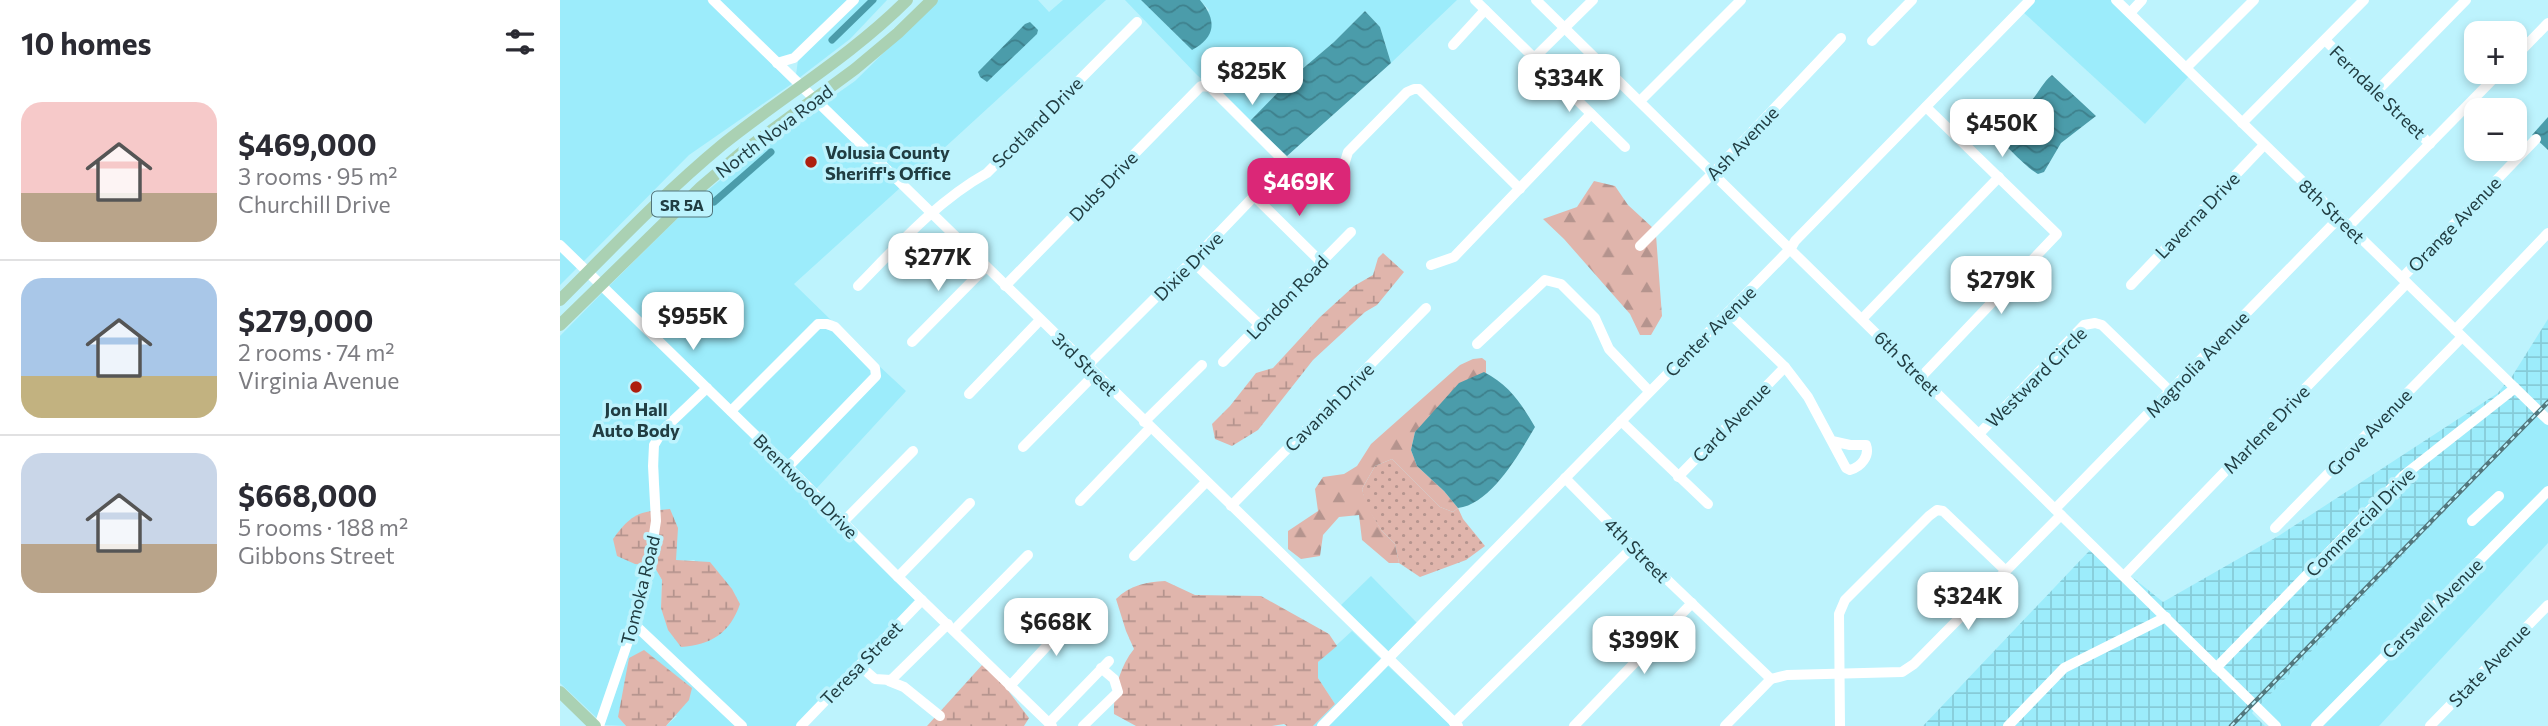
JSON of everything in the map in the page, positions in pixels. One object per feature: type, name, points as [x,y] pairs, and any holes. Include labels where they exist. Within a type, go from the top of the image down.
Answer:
[{"type":"main road","name":"North Nova Road","points":[[560,300],[686,177],[746,126],[848,52],[907,0]]},
{"type":"main road","name":"North Nova Road","points":[[560,325],[723,167],[878,50],[932,0]]},
{"type":"main road","points":[[560,692],[597,726]]},
{"type":"street","name":"3rd Street","points":[[713,0],[1456,724]]},
{"type":"street","points":[[777,63],[794,58],[854,0]]},
{"type":"street","points":[[1475,0],[1625,147]]},
{"type":"street","name":"6th Street","points":[[1536,0],[2276,726]]},
{"type":"street","points":[[1534,58],[1593,0]]},
{"type":"street","points":[[1640,102],[1741,0]]},
{"type":"street","points":[[1872,41],[1912,0]]},
{"type":"street","name":"Center Avenue","points":[[1322,726],[2030,0]]},
{"type":"street","name":"8th Street","points":[[2116,0],[2548,420]]},
{"type":"street","points":[[2130,13],[2142,0]]},
{"type":"street","points":[[2186,68],[2253,0]]},
{"type":"street","points":[[2242,123],[2364,0]]},
{"type":"street","points":[[2377,91],[2466,0]]},
{"type":"street","points":[[1453,45],[1485,10]]},
{"type":"street","name":"Scotland Drive","points":[[858,286],[930,213],[967,184],[987,173],[1137,22]]},
{"type":"street","points":[[2527,45],[2548,23]]},
{"type":"street","name":"Ash Avenue","points":[[1640,246],[1841,38]]},
{"type":"street","name":"Ferndale Street","points":[[2325,40],[2430,144]]},
{"type":"street","points":[[792,76],[794,58]]},
{"type":"street","points":[[2348,227],[2488,84]]},
{"type":"street","name":"Dixie Drive","points":[[1023,447],[1052,420],[1091,370],[1286,163],[1210,87],[1201,86]]},
{"type":"street","name":"Dubs Drive","points":[[1005,286],[1201,86]]},
{"type":"street","points":[[1340,175],[1348,152],[1407,92],[1419,89],[1520,189]]},
{"type":"street","points":[[1921,377],[2057,234],[1926,107]]},
{"type":"street","points":[[1431,265],[1454,257],[1591,114]]},
{"type":"street","name":"Orange Avenue","points":[[2404,281],[2536,139]]},
{"type":"street","name":"Laverna Drive","points":[[2131,285],[2264,145]]},
{"type":"street","points":[[1862,319],[1998,177]]},
{"type":"street","points":[[1255,197],[1321,262]]},
{"type":"street","name":"Magnolia Avenue","points":[[1771,679],[1787,675],[1902,672],[1914,664],[2006,571],[2170,391],[2339,218]]},
{"type":"street","name":"London Road","points":[[1223,362],[1351,232]]},
{"type":"street","name":"Grove Avenue","points":[[2275,528],[2459,333],[2548,233]]},
{"type":"street","name":"Brentwood Drive","points":[[560,245],[1010,687],[1051,724]]},
{"type":"street","points":[[1192,261],[1259,325]]},
{"type":"street","points":[[912,342],[986,267]]},
{"type":"street","points":[[1477,344],[1545,280],[1560,284],[1595,318],[1609,349],[1649,391]]},
{"type":"street","name":"Marlene Drive","points":[[2125,575],[2404,281]]},
{"type":"street","name":"Cavanah Drive","points":[[1231,506],[1426,309]]},
{"type":"street","points":[[1728,312],[1785,367],[1808,397],[1839,457],[1846,468],[1856,469],[1867,454],[1866,444],[1832,442]]},
{"type":"street","points":[[969,394],[1040,320]]},
{"type":"street","points":[[731,411],[818,324],[835,327],[875,368],[876,376],[788,467]]},
{"type":"street","name":"Westward Circle","points":[[1979,434],[2084,325],[2102,325],[2170,391]]},
{"type":"street","points":[[1080,500],[1202,365]]},
{"type":"street","name":"Card Avenue","points":[[1678,477],[1785,367]]},
{"type":"street","name":"Tomoka Road","points":[[597,726],[634,624],[647,579],[656,521],[654,445],[663,430],[707,388]]},
{"type":"street","name":"Commercial Drive","points":[[2216,667],[2403,476],[2515,388]]},
{"type":"street","points":[[1621,421],[1708,504]]},
{"type":"street","points":[[843,522],[912,452]]},
{"type":"street","name":"4th Street","points":[[1565,478],[1771,679]]},
{"type":"street","points":[[1134,556],[1206,482]]},
{"type":"street","name":"Carswell Avenue","points":[[2316,726],[2548,491]]},
{"type":"street","points":[[2472,521],[2499,496]]},
{"type":"street","points":[[898,577],[970,503]]},
{"type":"street","points":[[1840,726],[1839,614],[1846,600],[1937,510],[1943,511],[2006,571]]},
{"type":"street","points":[[1456,724],[1633,547]]},
{"type":"street","points":[[889,681],[1028,555]]},
{"type":"street","name":"Teresa Street","points":[[801,726],[922,600]]},
{"type":"street","points":[[1574,726],[1692,603]]},
{"type":"street","name":"State Avenue","points":[[2430,726],[2548,605]]},
{"type":"street","points":[[1010,687],[1080,610]]},
{"type":"street","points":[[2008,726],[2064,668],[2166,617]]},
{"type":"street","points":[[634,624],[742,726]]},
{"type":"street","points":[[1051,724],[1105,664],[1118,692],[1083,726]]},
{"type":"street","points":[[860,666],[875,679],[904,687],[940,716]]},
{"type":"street","points":[[1725,726],[1771,679]]},
{"type":"shaded area","points":[[560,0],[707,0],[793,83],[689,155],[583,262],[560,240]]},
{"type":"shaded area","points":[[718,0],[849,0],[793,54],[779,59]]},
{"type":"shaded area","points":[[859,0],[887,0],[850,39],[799,78],[796,75],[798,60]]},
{"type":"shaded area","points":[[937,0],[1038,0],[1049,12],[1063,0],[1106,0],[906,183],[825,102],[855,81]]},
{"type":"shaded area","points":[[1125,0],[1141,0],[1192,50],[1209,10],[1200,0],[1457,0],[1391,63],[1380,27],[1365,11],[1294,76],[1250,121],[1197,75]]},
{"type":"shaded area","points":[[2035,0],[2111,0],[2189,76],[2145,124],[2023,12]]},
{"type":"shaded area","points":[[818,106],[900,188],[794,284],[834,323],[827,320],[732,406],[608,287],[696,200]]},
{"type":"shaded area","points":[[560,250],[577,268],[560,285]]},
{"type":"shaded area","points":[[603,292],[701,388],[661,427],[645,565],[631,622],[598,719],[560,683],[560,336]]},
{"type":"shaded area","points":[[2548,319],[2548,403],[2542,409],[2511,378]]},
{"type":"shaded area","points":[[819,328],[832,330],[871,369],[872,375],[788,462],[737,411]]},
{"type":"shaded area","points":[[864,352],[906,391],[816,489],[793,467],[879,378]]},
{"type":"shaded area","points":[[2505,384],[2510,388],[2434,445],[2216,662],[2132,577],[2163,602],[2280,535],[2498,393]]},
{"type":"shaded area","points":[[707,393],[916,600],[796,726],[747,726],[639,623],[654,566],[662,580],[661,608],[695,560],[676,561],[660,510],[658,446],[666,432]]},
{"type":"shaded area","points":[[2515,393],[2537,415],[2260,705],[2222,667],[2406,479]]},
{"type":"shaded area","points":[[2537,415],[2548,425],[2548,486],[2311,726],[2281,726],[2260,705]],"holes":[[[2499,491],[2504,496],[2472,526],[2467,522]]]},
{"type":"shaded area","points":[[2548,496],[2548,543],[2379,726],[2321,726]]},
{"type":"shaded area","points":[[2091,549],[2160,616],[2061,665],[2003,726],[1923,726]]},
{"type":"shaded area","points":[[1371,576],[1418,624],[1388,655],[1339,607]]},
{"type":"shaded area","points":[[2165,621],[2254,710],[2252,713],[2265,726],[2013,726],[2066,670]]},
{"type":"shaded area","points":[[636,631],[736,726],[666,726],[677,716],[618,717],[626,726],[604,725]]},
{"type":"shaded area","points":[[1352,631],[1382,660],[1317,726],[1313,726],[1335,704],[1318,678],[1318,662]]},
{"type":"shaded area","points":[[1387,665],[1452,726],[1327,726]]},
{"type":"green space","points":[[1594,181],[1615,186],[1628,205],[1653,228],[1635,246],[1640,250],[1656,235],[1662,316],[1651,335],[1640,335],[1630,314],[1543,219],[1577,207]]},
{"type":"green space","points":[[1383,253],[1404,272],[1377,305],[1365,312],[1313,360],[1258,430],[1232,446],[1215,439],[1212,424],[1256,373],[1273,368],[1319,318],[1354,286],[1373,275],[1378,258]]},
{"type":"green space","points":[[1482,358],[1486,361],[1486,373],[1415,432],[1411,450],[1417,466],[1458,508],[1453,512],[1440,507],[1392,459],[1375,466],[1362,489],[1367,506],[1382,531],[1395,544],[1399,563],[1389,563],[1362,540],[1359,515],[1339,517],[1323,535],[1320,556],[1301,559],[1288,549],[1288,531],[1318,511],[1315,489],[1323,477],[1344,474],[1357,466],[1371,444],[1460,365]]},
{"type":"green space","points":[[1392,459],[1440,507],[1453,512],[1458,508],[1463,519],[1485,546],[1466,560],[1420,577],[1399,563],[1395,544],[1382,531],[1366,506],[1362,489],[1375,466]]},
{"type":"green space","points":[[670,509],[678,528],[676,560],[710,562],[732,589],[740,604],[725,630],[710,640],[692,646],[681,647],[668,630],[661,608],[662,580],[654,566],[660,510]]},
{"type":"green space","points":[[652,511],[645,565],[635,564],[617,556],[613,539],[634,517]]},
{"type":"green space","points":[[1165,581],[1195,595],[1261,596],[1329,634],[1337,646],[1318,662],[1318,678],[1335,704],[1313,726],[1136,726],[1114,714],[1118,680],[1134,649],[1116,599],[1139,585]]},
{"type":"green space","points":[[644,650],[692,688],[689,700],[666,726],[626,726],[618,717],[629,658]]},
{"type":"green space","points":[[983,664],[1003,684],[1029,718],[1024,726],[927,726]]},
{"type":"water","points":[[1141,0],[1200,0],[1209,14],[1210,34],[1192,50]]},
{"type":"water","points":[[1365,11],[1380,27],[1391,63],[1287,156],[1250,121],[1294,76]]},
{"type":"water","points":[[1030,22],[1038,30],[1037,34],[987,82],[980,77],[978,72]]},
{"type":"water","points":[[2052,75],[2096,116],[2061,143],[2044,172],[2038,174],[2014,154],[1994,131],[2005,118],[2030,102]]},
{"type":"water","points":[[2548,117],[2548,150],[2532,135]]},
{"type":"water","points":[[1484,372],[1514,395],[1535,427],[1493,488],[1470,504],[1458,508],[1417,466],[1411,450],[1415,432],[1459,383]]},
{"type":"waterway","points":[[832,40],[873,0]]},
{"type":"waterway","points":[[714,202],[771,152]]},
{"type":"railway","points":[[2231,726],[2548,402]]},
{"type":"place","name":"Volusia County Sheriff's Office","points":[[811,162]]},
{"type":"place","name":"Jon Hall Auto Body","points":[[636,387]]}]
